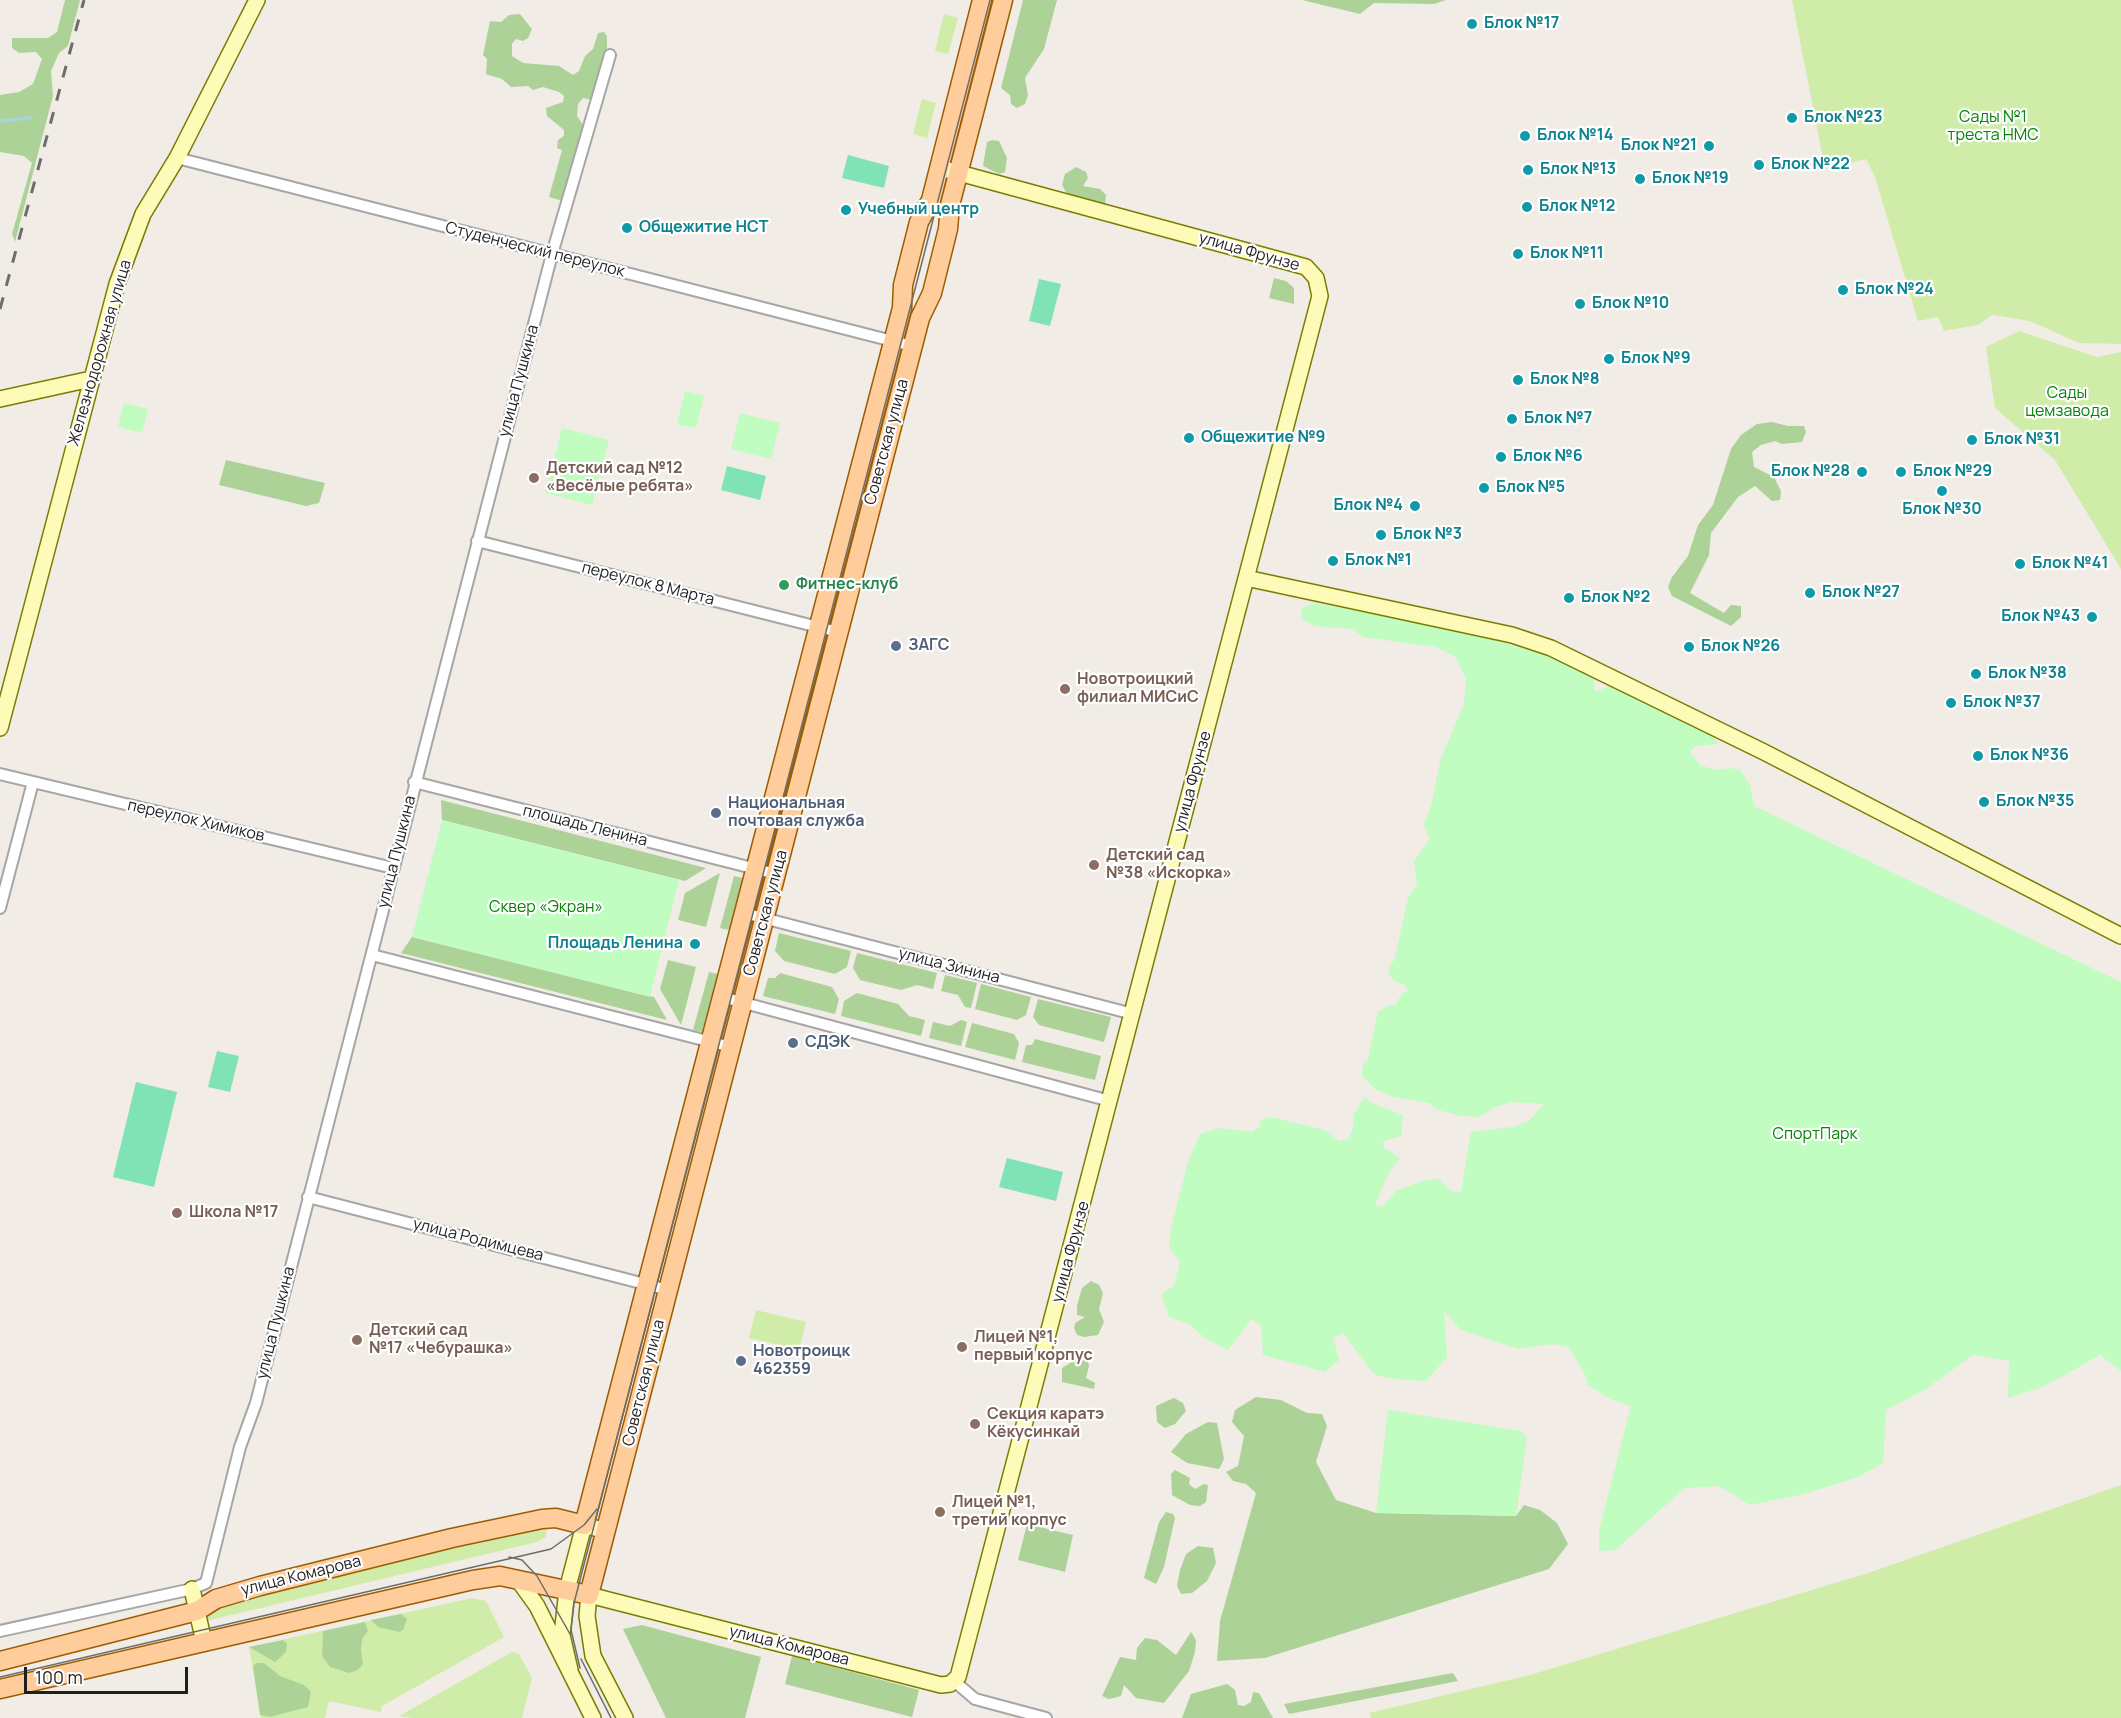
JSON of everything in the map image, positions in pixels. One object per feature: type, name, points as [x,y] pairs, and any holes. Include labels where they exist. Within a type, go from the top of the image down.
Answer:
[{"type":"main road","name":"Советская улица","points":[[584,1525],[903,308],[903,285],[920,222],[931,200],[982,0]]},
{"type":"main road","name":"Советская улица","points":[[589,1595],[912,346],[921,313],[932,292],[948,229],[950,205],[1003,0]]},
{"type":"main road","name":"улица Комарова","points":[[0,1661],[197,1611],[216,1599],[452,1538],[542,1519],[556,1518],[584,1525]]},
{"type":"main road","points":[[0,1689],[473,1580],[500,1576],[519,1581]]},
{"type":"main road","name":"улица Комарова","points":[[519,1581],[589,1595]]},
{"type":"street","name":"Железнодорожная улица","points":[[0,728],[117,284],[143,214],[177,158],[257,0]]},
{"type":"street","name":"улица Пушкина","points":[[192,1589],[206,1583],[240,1447],[256,1403],[372,955],[414,782],[552,254],[610,55]]},
{"type":"street","name":"Студенческий переулок","points":[[177,158],[912,346]]},
{"type":"street","name":"улица Фрунзе","points":[[939,168],[1306,267],[1316,278],[1320,296],[963,1668],[954,1681]]},
{"type":"street","points":[[0,399],[91,379]]},
{"type":"street","name":"переулок 8 Марта","points":[[477,541],[838,632]]},
{"type":"street","points":[[1246,578],[1512,635],[1551,648],[1764,752],[2121,936]]},
{"type":"street","name":"переулок Химиков","points":[[0,774],[393,868]]},
{"type":"street","points":[[0,908],[33,782]]},
{"type":"street","name":"площадь Ленина","points":[[414,782],[776,874]]},
{"type":"street","name":"улица Зинина","points":[[744,914],[1133,1014]]},
{"type":"street","points":[[372,955],[731,1047]]},
{"type":"street","points":[[722,997],[1110,1101]]},
{"type":"street","name":"улица Родимцева","points":[[308,1197],[668,1290]]},
{"type":"street","name":"улица Комарова","points":[[584,1525],[606,1530]]},
{"type":"street","name":"Советская улица","points":[[570,1670],[562,1635],[567,1590],[584,1525]]},
{"type":"street","name":"Советская улица","points":[[519,1581],[537,1606],[593,1718]]},
{"type":"street","points":[[0,1631],[192,1589],[204,1642]]},
{"type":"street","name":"улица Комарова","points":[[589,1595],[941,1685],[954,1681]]},
{"type":"street","name":"Советская улица","points":[[589,1595],[587,1616],[593,1656],[625,1718]]},
{"type":"street","points":[[954,1681],[975,1699],[1046,1718]]},
{"type":"green space","points":[[65,0],[80,0],[68,46],[59,53],[51,71],[53,96],[15,242],[12,234],[32,163],[24,156],[0,152],[0,95],[19,92],[33,84],[42,59],[36,52],[19,53],[12,48],[12,38],[48,38],[57,32]]},
{"type":"green space","points":[[1023,0],[1057,0],[1044,49],[1025,78],[1028,95],[1025,104],[1017,108],[1011,104],[1010,95],[1001,88]]},
{"type":"green space","points":[[1302,0],[1446,0],[1434,4],[1374,3],[1360,14]]},
{"type":"green space","name":"Сады №1 треста НМС","points":[[1792,0],[2121,0],[2121,344],[2079,343],[2030,321],[1992,315],[1978,325],[1944,331],[1938,317],[1918,321],[1875,177],[1866,159],[1825,169]]},
{"type":"green space","points":[[520,14],[532,29],[528,38],[523,41],[516,39],[512,44],[512,56],[523,63],[559,66],[573,75],[579,71],[585,56],[593,49],[598,33],[604,32],[607,36],[607,47],[592,100],[583,98],[578,104],[577,116],[584,126],[563,201],[549,197],[562,150],[557,148],[558,140],[564,136],[564,130],[547,116],[546,108],[563,102],[564,96],[543,87],[533,90],[528,86],[511,87],[502,79],[486,74],[487,59],[483,55],[490,21],[501,22],[509,15]]},
{"type":"green space","points":[[944,14],[958,18],[948,54],[935,51]]},
{"type":"green space","points":[[922,99],[936,103],[927,138],[913,134]]},
{"type":"green space","points":[[999,141],[1007,158],[1005,172],[999,174],[983,166],[987,142]]},
{"type":"green space","points":[[848,155],[889,166],[884,188],[842,178]]},
{"type":"green space","points":[[1076,167],[1086,172],[1088,178],[1083,186],[1100,189],[1106,195],[1105,204],[1067,194],[1062,185],[1065,174]]},
{"type":"green space","points":[[1274,278],[1286,281],[1294,288],[1294,304],[1269,298]]},
{"type":"green space","points":[[1039,279],[1061,284],[1050,326],[1029,321]]},
{"type":"green space","name":"Сады цемзавода","points":[[2019,331],[2097,357],[2121,352],[2121,569],[2055,460],[1995,408],[1986,347]]},
{"type":"green space","points":[[685,391],[704,396],[696,428],[677,424]]},
{"type":"green space","points":[[124,403],[148,409],[142,433],[118,427]]},
{"type":"green space","points":[[740,413],[780,423],[771,459],[731,449]]},
{"type":"green space","points":[[1772,422],[1788,426],[1804,426],[1806,432],[1802,442],[1782,444],[1775,441],[1761,445],[1752,452],[1754,467],[1774,477],[1781,491],[1780,500],[1772,501],[1755,486],[1738,497],[1711,533],[1709,555],[1690,593],[1724,613],[1731,605],[1741,606],[1741,617],[1731,626],[1672,596],[1668,587],[1672,577],[1688,556],[1698,525],[1713,505],[1731,449],[1741,435],[1757,424]]},
{"type":"green space","points":[[562,428],[609,440],[592,505],[545,493]]},
{"type":"green space","points":[[226,460],[325,483],[319,503],[306,506],[219,485]]},
{"type":"green space","points":[[727,466],[766,476],[760,500],[721,490]]},
{"type":"green space","name":"СпортПарк","points":[[1314,603],[1449,627],[1564,660],[1584,669],[1594,678],[1595,692],[1615,684],[1625,693],[1711,735],[1719,744],[1695,746],[1690,752],[1700,765],[1715,770],[1729,768],[1740,770],[1750,785],[1754,806],[2121,982],[2121,1371],[2100,1355],[2043,1387],[2008,1398],[2009,1361],[1973,1355],[1923,1391],[1886,1410],[1883,1463],[1858,1477],[1804,1494],[1750,1505],[1719,1486],[1685,1488],[1615,1550],[1599,1551],[1599,1531],[1631,1406],[1612,1400],[1588,1385],[1584,1372],[1568,1347],[1553,1344],[1518,1349],[1461,1330],[1444,1311],[1447,1357],[1426,1381],[1397,1379],[1375,1375],[1343,1333],[1333,1338],[1339,1360],[1325,1372],[1263,1355],[1261,1325],[1251,1319],[1228,1350],[1205,1338],[1189,1324],[1169,1317],[1161,1295],[1174,1285],[1180,1262],[1169,1247],[1171,1229],[1188,1162],[1200,1134],[1219,1128],[1252,1132],[1261,1125],[1260,1120],[1270,1117],[1325,1130],[1339,1141],[1348,1139],[1353,1129],[1354,1114],[1364,1097],[1374,1104],[1403,1115],[1401,1136],[1383,1141],[1384,1148],[1400,1158],[1388,1174],[1375,1205],[1383,1206],[1397,1190],[1426,1180],[1439,1179],[1451,1191],[1461,1192],[1471,1132],[1512,1127],[1529,1121],[1544,1104],[1512,1102],[1495,1107],[1479,1117],[1462,1116],[1438,1110],[1429,1103],[1394,1097],[1375,1089],[1362,1076],[1363,1064],[1368,1059],[1378,1012],[1389,1005],[1395,1006],[1402,993],[1408,991],[1404,985],[1396,982],[1389,975],[1389,967],[1395,959],[1408,897],[1417,885],[1414,861],[1429,840],[1424,824],[1430,810],[1441,758],[1464,704],[1466,679],[1456,657],[1436,647],[1363,637],[1352,629],[1314,626],[1301,618],[1302,608]]},
{"type":"green space","points":[[441,800],[706,868],[685,881],[442,820]]},
{"type":"green space","name":"Сквер «Экран»","points":[[442,820],[679,880],[650,997],[412,937]]},
{"type":"green space","points":[[720,873],[706,927],[678,920],[685,893]]},
{"type":"green space","points":[[734,876],[743,878],[729,930],[720,928]]},
{"type":"green space","points":[[779,933],[851,951],[847,967],[835,974],[784,961],[775,951]]},
{"type":"green space","points":[[412,937],[654,997],[667,1020],[401,953]]},
{"type":"green space","points":[[857,953],[937,973],[933,989],[917,985],[901,990],[860,980],[853,968]]},
{"type":"green space","points":[[668,960],[696,967],[681,1025],[660,989]]},
{"type":"green space","points":[[709,972],[718,974],[702,1032],[693,1030]]},
{"type":"green space","points":[[780,973],[832,987],[839,999],[835,1014],[763,996],[768,978],[775,978]]},
{"type":"green space","points":[[945,975],[977,983],[971,1008],[965,1007],[958,995],[941,991]]},
{"type":"green space","points":[[981,984],[1031,997],[1026,1015],[1017,1020],[975,1009]]},
{"type":"green space","points":[[857,993],[898,1004],[909,1016],[925,1020],[921,1036],[841,1016],[844,1001]]},
{"type":"green space","points":[[1038,999],[1111,1017],[1104,1042],[1039,1025],[1033,1017]]},
{"type":"green space","points":[[961,1020],[967,1022],[961,1046],[929,1038],[933,1022],[950,1026]]},
{"type":"green space","points":[[972,1023],[1014,1034],[1019,1043],[1015,1060],[965,1047]]},
{"type":"green space","points":[[1035,1039],[1101,1056],[1095,1080],[1022,1062],[1026,1045],[1032,1045]]},
{"type":"green space","points":[[217,1051],[239,1056],[230,1092],[208,1087]]},
{"type":"green space","points":[[136,1082],[177,1092],[154,1187],[113,1177]]},
{"type":"green space","points":[[1007,1158],[1063,1172],[1056,1201],[999,1187]]},
{"type":"green space","points":[[1091,1281],[1099,1285],[1103,1293],[1099,1309],[1104,1322],[1098,1335],[1084,1337],[1077,1335],[1074,1328],[1075,1323],[1085,1317],[1077,1315],[1077,1306],[1082,1288]]},
{"type":"green space","points":[[756,1310],[806,1322],[799,1350],[749,1338]]},
{"type":"green space","points":[[1080,1357],[1088,1361],[1086,1378],[1095,1383],[1094,1389],[1062,1382],[1062,1368]]},
{"type":"green space","points":[[1256,1397],[1281,1400],[1307,1413],[1322,1414],[1327,1426],[1316,1462],[1336,1500],[1376,1513],[1516,1516],[1524,1505],[1540,1510],[1557,1523],[1568,1544],[1549,1569],[1265,1658],[1217,1661],[1220,1621],[1256,1493],[1246,1484],[1233,1481],[1226,1472],[1238,1466],[1244,1436],[1232,1422],[1235,1410]]},
{"type":"green space","points":[[1174,1398],[1183,1403],[1186,1411],[1175,1424],[1165,1428],[1157,1422],[1156,1406]]},
{"type":"green space","points":[[1388,1410],[1521,1431],[1527,1437],[1516,1516],[1376,1513]]},
{"type":"green space","points":[[1208,1422],[1217,1423],[1224,1459],[1219,1469],[1187,1463],[1171,1452],[1186,1434]]},
{"type":"green space","points":[[1175,1470],[1190,1478],[1189,1484],[1195,1489],[1204,1484],[1208,1485],[1206,1502],[1200,1506],[1190,1505],[1172,1495],[1171,1474]]},
{"type":"green space","points":[[2121,1485],[2121,1718],[1371,1718],[1369,1713],[1530,1675],[1868,1573]]},
{"type":"green space","points":[[1166,1512],[1173,1514],[1175,1518],[1164,1567],[1156,1584],[1144,1578],[1159,1522]]},
{"type":"green space","points":[[1027,1524],[1073,1535],[1065,1572],[1018,1560]]},
{"type":"green space","points":[[547,1525],[546,1537],[537,1542],[206,1621],[218,1600]]},
{"type":"green space","points":[[1198,1546],[1213,1548],[1216,1563],[1207,1581],[1192,1593],[1181,1594],[1177,1586],[1180,1570],[1186,1554]]},
{"type":"green space","points":[[472,1598],[486,1601],[504,1637],[382,1706],[381,1712],[329,1701],[325,1718],[261,1718],[249,1647]]},
{"type":"green space","points":[[401,1614],[407,1619],[403,1630],[399,1632],[378,1627],[371,1620]]},
{"type":"green space","points":[[365,1622],[368,1631],[362,1639],[363,1664],[358,1670],[349,1673],[330,1667],[322,1656],[323,1631]]},
{"type":"green space","points":[[642,1625],[761,1657],[745,1718],[666,1718],[623,1629]]},
{"type":"green space","points":[[1191,1632],[1196,1640],[1189,1671],[1164,1703],[1136,1698],[1124,1685],[1121,1696],[1109,1699],[1102,1696],[1120,1657],[1136,1660],[1137,1648],[1145,1638],[1157,1640],[1176,1655]]},
{"type":"green space","points":[[283,1640],[287,1644],[286,1652],[275,1662],[249,1647]]},
{"type":"green space","points":[[512,1652],[519,1654],[532,1678],[522,1718],[411,1718],[399,1716]]},
{"type":"green space","points":[[792,1656],[919,1690],[912,1717],[785,1684]]},
{"type":"green space","points":[[257,1663],[264,1663],[280,1676],[304,1685],[311,1692],[308,1707],[270,1717],[260,1715],[253,1666]]},
{"type":"green space","points":[[1453,1673],[1458,1681],[1289,1714],[1284,1704]]},
{"type":"green space","points":[[1227,1684],[1235,1690],[1238,1705],[1244,1706],[1251,1702],[1253,1692],[1259,1693],[1273,1718],[1182,1718],[1191,1694]]},
{"type":"waterway","points":[[0,121],[30,118]]},
{"type":"tram line","points":[[580,1668],[571,1630],[574,1603],[990,0]]},
{"type":"tram line","points":[[0,1677],[551,1549],[584,1525],[597,1509]]},
{"type":"tram line","points":[[509,1557],[522,1560],[537,1576],[570,1634]]},
{"type":"tram line","points":[[581,1659],[611,1718]]},
{"type":"railway","points":[[0,309],[84,0]]},
{"type":"place","name":"Блок №17","points":[[1472,24]]},
{"type":"place","name":"Блок №23","points":[[1792,118]]},
{"type":"place","name":"Блок №14","points":[[1525,136]]},
{"type":"place","name":"Блок №21","points":[[1709,146]]},
{"type":"place","name":"Блок №22","points":[[1759,165]]},
{"type":"place","name":"Блок №13","points":[[1528,170]]},
{"type":"place","name":"Блок №19","points":[[1640,179]]},
{"type":"place","name":"Блок №12","points":[[1527,207]]},
{"type":"place","name":"Учебный центр","points":[[846,210]]},
{"type":"place","name":"Общежитие НСТ","points":[[627,228]]},
{"type":"place","name":"Блок №11","points":[[1518,254]]},
{"type":"place","name":"Блок №24","points":[[1843,290]]},
{"type":"place","name":"Блок №10","points":[[1580,304]]},
{"type":"place","name":"Блок №9","points":[[1609,359]]},
{"type":"place","name":"Блок №8","points":[[1518,380]]},
{"type":"place","name":"Блок №7","points":[[1512,419]]},
{"type":"place","name":"Общежитие №9","points":[[1189,438]]},
{"type":"place","name":"Блок №31","points":[[1972,440]]},
{"type":"place","name":"Блок №6","points":[[1501,457]]},
{"type":"place","name":"Блок №28","points":[[1862,472]]},
{"type":"place","name":"Блок №29","points":[[1901,472]]},
{"type":"place","name":"Детский сад №12 «Весёлые ребята»","points":[[534,478]]},
{"type":"place","name":"Блок №5","points":[[1484,488]]},
{"type":"place","name":"Блок №30","points":[[1942,491]]},
{"type":"place","name":"Блок №4","points":[[1415,506]]},
{"type":"place","name":"Блок №3","points":[[1381,535]]},
{"type":"place","name":"Блок №1","points":[[1333,561]]},
{"type":"place","name":"Блок №41","points":[[2020,564]]},
{"type":"place","name":"Фитнес-клуб","points":[[784,585]]},
{"type":"place","name":"Блок №27","points":[[1810,593]]},
{"type":"place","name":"Блок №2","points":[[1569,598]]},
{"type":"place","name":"Блок №43","points":[[2092,617]]},
{"type":"place","name":"ЗАГС","points":[[896,646]]},
{"type":"place","name":"Блок №26","points":[[1689,647]]},
{"type":"place","name":"Блок №38","points":[[1976,674]]},
{"type":"place","name":"Новотроицкий филиал МИСиС","points":[[1065,689]]},
{"type":"place","name":"Блок №37","points":[[1951,703]]},
{"type":"place","name":"Блок №36","points":[[1978,756]]},
{"type":"place","name":"Блок №35","points":[[1984,802]]},
{"type":"place","name":"Национальная почтовая служба","points":[[716,813]]},
{"type":"place","name":"Детский сад №38 «Искорка»","points":[[1094,865]]},
{"type":"place","name":"Площадь Ленина","points":[[695,944]]},
{"type":"place","name":"СДЭК","points":[[793,1043]]},
{"type":"place","name":"Школа №17","points":[[177,1213]]},
{"type":"place","name":"Детский сад №17 «Чебурашка»","points":[[357,1340]]},
{"type":"place","name":"Лицей №1, первый корпус","points":[[962,1347]]},
{"type":"place","name":"Новотроицк 462359","points":[[741,1361]]},
{"type":"place","name":"Секция каратэ Кёкусинкай","points":[[975,1424]]},
{"type":"place","name":"Лицей №1, третий корпус","points":[[940,1512]]}]
